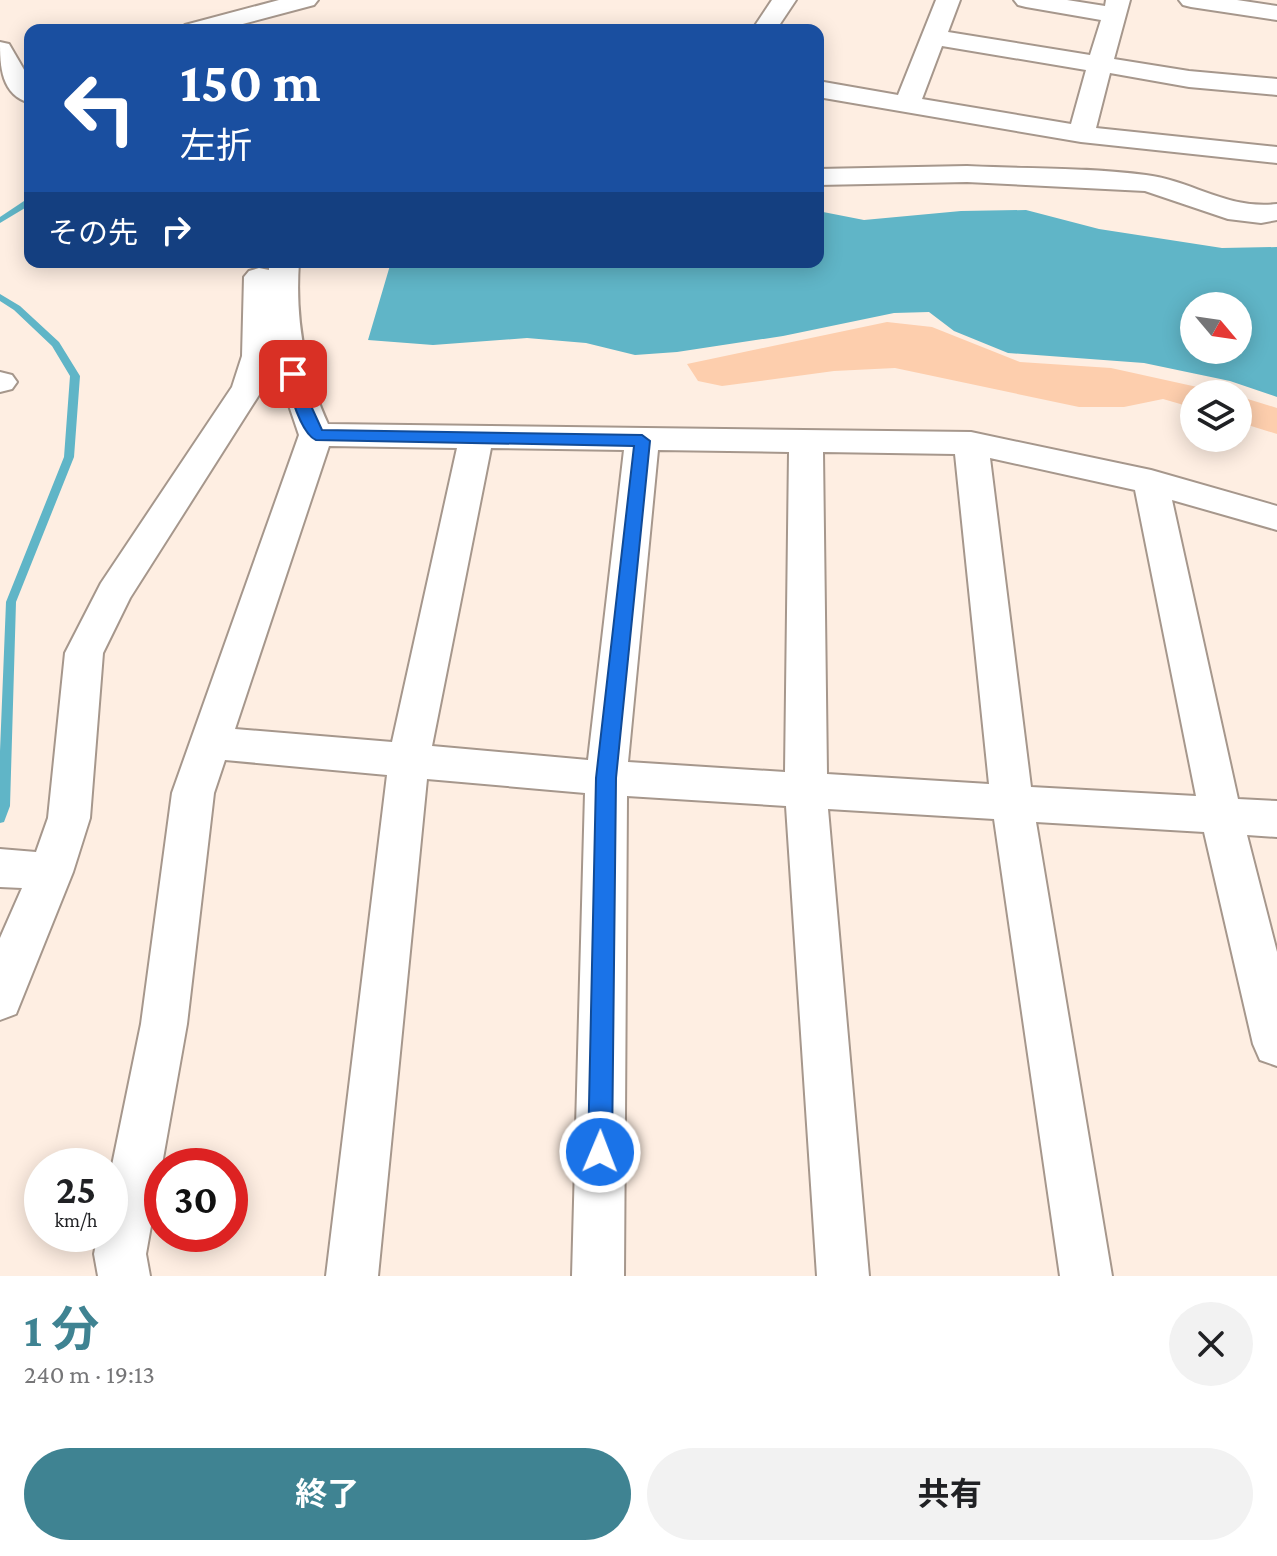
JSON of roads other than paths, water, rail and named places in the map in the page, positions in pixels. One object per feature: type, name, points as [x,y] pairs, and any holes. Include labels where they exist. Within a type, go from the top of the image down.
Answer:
[{"type":"street","points":[[216,24],[306,0]]},
{"type":"street","points":[[768,24],[784,0]]},
{"type":"street","points":[[907,105],[948,0]]},
{"type":"street","points":[[1026,0],[1115,8],[1081,134]]},
{"type":"street","points":[[1191,0],[1277,13]]},
{"type":"street","points":[[934,37],[1189,79],[1277,87]]},
{"type":"street","points":[[2,54],[24,62]]},
{"type":"street","points":[[2,54],[24,89]]},
{"type":"street","points":[[824,90],[1081,134],[1277,155]]},
{"type":"street","points":[[824,177],[967,174],[1147,183],[1237,212],[1277,212]]},
{"type":"street","points":[[0,999],[10,967],[51,872],[69,818],[84,653],[114,593],[248,387],[258,356],[257,304],[260,268]]},
{"type":"street","points":[[124,1276],[120,1254],[164,1024],[193,793],[213,743],[316,435],[298,395],[288,354],[280,301],[283,268]]},
{"type":"street","points":[[316,435],[971,443],[1151,482],[1277,518]]},
{"type":"street","points":[[352,1276],[409,759],[476,438]]},
{"type":"street","points":[[806,440],[806,790],[843,1276]]},
{"type":"street","points":[[598,1276],[606,778],[642,441]]},
{"type":"street","points":[[971,443],[1012,801],[1086,1276]]},
{"type":"street","points":[[1151,482],[1221,816],[1277,1044]]},
{"type":"street","points":[[213,743],[606,778],[1277,819]]},
{"type":"street","points":[[0,868],[51,872]]},
{"type":"water","points":[[1026,210],[1099,229],[1222,248],[1277,247],[1277,397],[1252,388],[1252,380],[1225,380],[1144,363],[1008,353],[954,331],[929,312],[894,313],[783,336],[635,355],[586,343],[527,338],[433,345],[368,340],[389,268],[824,268],[824,212],[864,220],[961,211]]},
{"type":"waterway","points":[[0,221],[24,205]]},
{"type":"waterway","points":[[0,297],[17,308],[56,344],[75,376],[69,457],[11,602],[4,806],[0,818]]}]
